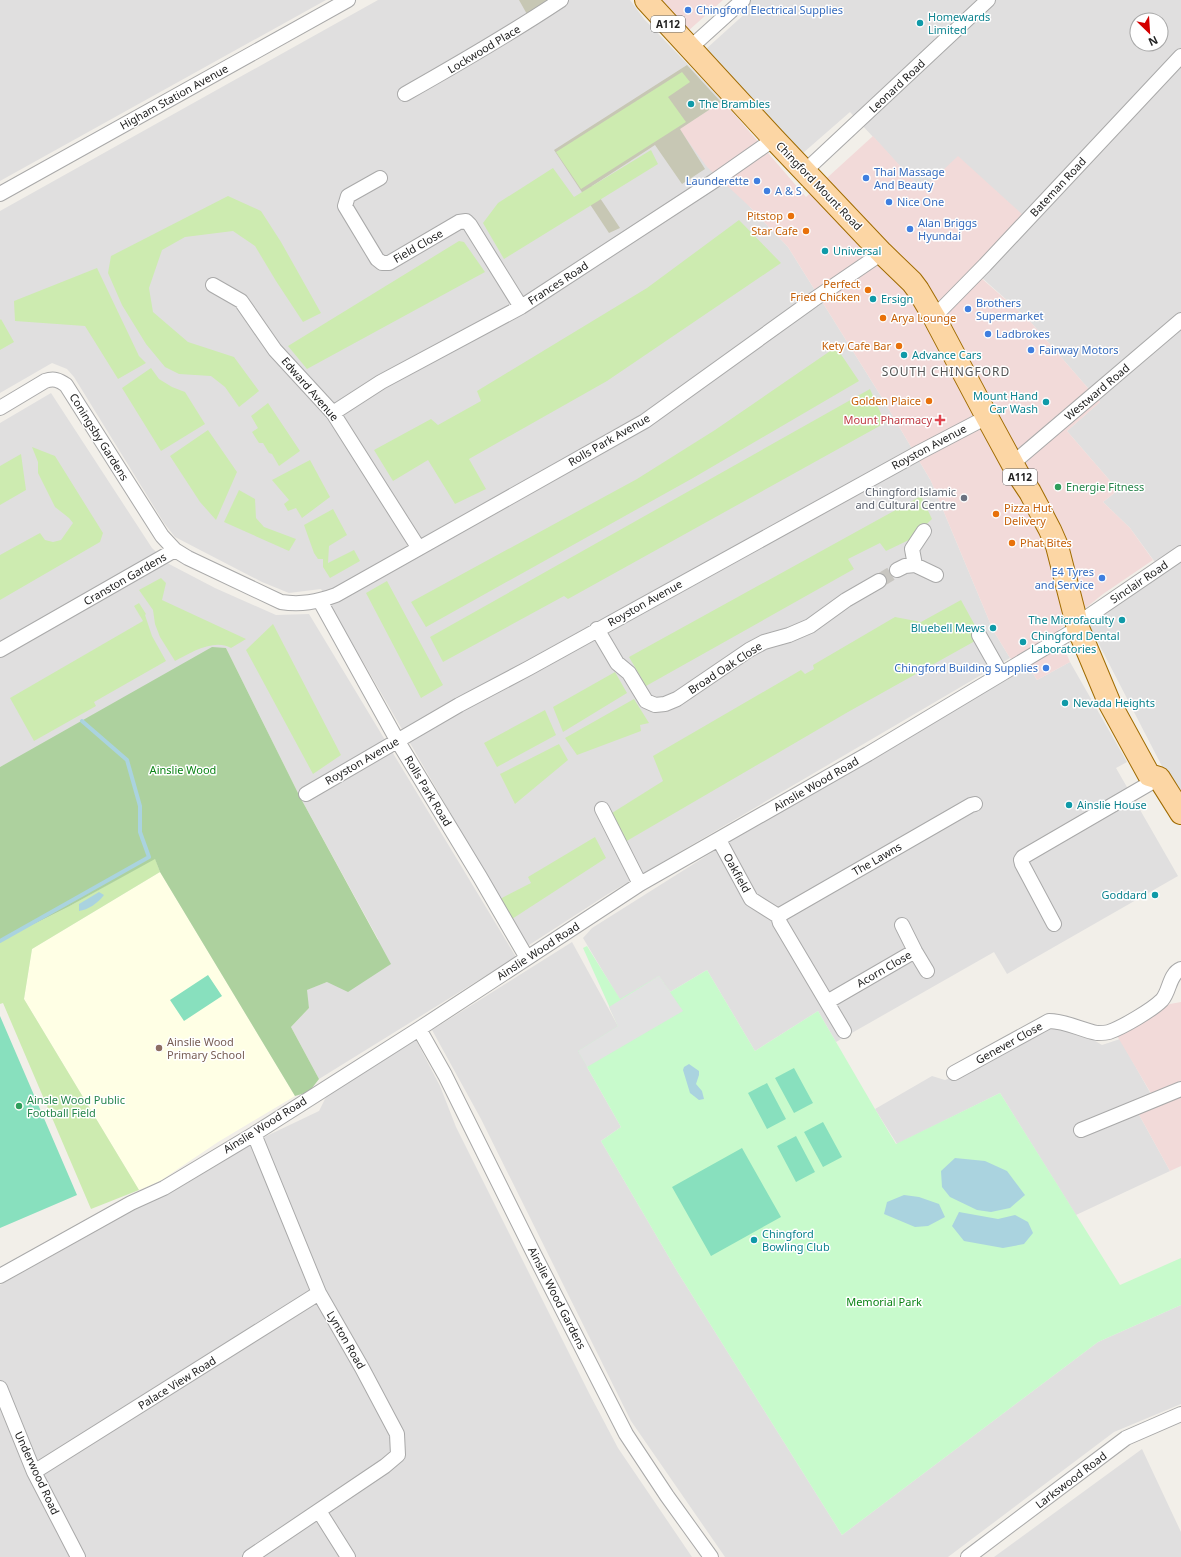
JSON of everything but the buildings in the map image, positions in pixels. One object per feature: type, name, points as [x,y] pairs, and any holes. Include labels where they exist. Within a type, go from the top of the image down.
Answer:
[{"type":"main road","name":"Chingford Mount Road","points":[[646,0],[805,172],[882,253],[912,282],[934,317],[986,417],[1039,508],[1057,546],[1078,626],[1109,702],[1150,775],[1159,778],[1181,813]]},
{"type":"street","name":"Higham Station Avenue","points":[[0,194],[348,0]]},
{"type":"street","name":"Lockwood Place","points":[[405,94],[471,57],[524,25],[561,0]]},
{"type":"street","points":[[690,48],[742,0]]},
{"type":"street","name":"Leonard Road","points":[[805,172],[988,0]]},
{"type":"street","name":"Bateman Road","points":[[934,317],[985,266],[1181,56]]},
{"type":"street","name":"Frances Road","points":[[333,413],[381,382],[521,307],[714,181],[774,139]]},
{"type":"street","name":"Field Close","points":[[380,178],[348,196],[345,206],[377,259],[382,263],[389,263],[459,222],[466,222],[470,225],[521,307]]},
{"type":"street","name":"Rolls Park Avenue","points":[[320,601],[336,595],[645,421],[813,300],[882,253]]},
{"type":"street","name":"Edward Avenue","points":[[213,285],[241,301],[275,350],[333,413],[418,548]]},
{"type":"street","name":"Westward Road","points":[[1012,464],[1181,320]]},
{"type":"street","name":"Coningsby Gardens","points":[[0,408],[45,381],[51,379],[59,380],[66,385],[162,536],[175,550]]},
{"type":"street","name":"Royston Avenue","points":[[306,794],[397,740],[597,629],[986,417]]},
{"type":"street","points":[[914,565],[912,549],[924,531]]},
{"type":"street","name":"Cranston Gardens","points":[[0,650],[175,550],[188,558],[281,602],[294,604],[320,601]]},
{"type":"street","name":"Sinclair Road","points":[[1078,626],[1181,553]]},
{"type":"street","points":[[897,570],[905,566],[914,565],[936,575]]},
{"type":"street","name":"Broad Oak Close","points":[[597,629],[617,663],[630,673],[646,701],[655,705],[665,704],[677,699],[749,650],[764,642],[789,635],[810,626],[846,600],[879,581]]},
{"type":"street","name":"Rolls Park Road","points":[[320,601],[397,740],[527,958]]},
{"type":"street","name":"Ainslie Wood Road","points":[[0,1276],[131,1203],[164,1188],[254,1134],[419,1029],[640,884],[868,754],[1078,626]]},
{"type":"street","points":[[979,635],[1000,674]]},
{"type":"street","points":[[1054,924],[1022,864],[1021,860],[1023,857],[1159,778]]},
{"type":"street","name":"The Lawns","points":[[778,916],[971,805],[976,804]]},
{"type":"street","points":[[602,809],[640,884]]},
{"type":"street","name":"Oakfield","points":[[719,840],[751,899],[778,916]]},
{"type":"street","points":[[778,916],[780,923],[844,1031]]},
{"type":"street","name":"Acorn Close","points":[[827,1002],[916,950],[902,925]]},
{"type":"street","points":[[916,950],[927,970]]},
{"type":"street","name":"Genever Close","points":[[954,1073],[1049,1021],[1059,1021],[1095,1032],[1108,1032],[1149,1010],[1163,999],[1174,975],[1181,969]]},
{"type":"street","name":"Ainslie Wood Gardens","points":[[419,1029],[445,1074],[513,1212],[626,1434],[667,1496],[711,1557]]},
{"type":"street","points":[[1081,1130],[1181,1089]]},
{"type":"street","name":"Lynton Road","points":[[254,1134],[319,1293],[362,1368],[397,1434],[398,1455],[385,1466],[318,1511]]},
{"type":"street","name":"Palace View Road","points":[[34,1472],[319,1293]]},
{"type":"street","name":"Underwood Road","points":[[0,1388],[34,1472],[78,1557]]},
{"type":"street","name":"Larkswood Road","points":[[968,1557],[1126,1438],[1181,1414]]},
{"type":"street","points":[[250,1557],[318,1511],[348,1557]]},
{"type":"shaded area","points":[[0,0],[326,0],[0,181]]},
{"type":"shaded area","points":[[378,0],[630,0],[644,19],[723,101],[709,109],[750,207],[788,247],[884,401],[931,481],[993,630],[1010,658],[608,894],[526,947],[488,878],[321,589],[289,593],[262,582],[175,537],[164,523],[74,377],[67,369],[52,363],[0,393],[0,211]]},
{"type":"shaded area","points":[[519,0],[551,0],[528,16]]},
{"type":"shaded area","name":"Chingford Electrical Supplies","points":[[659,0],[723,0],[688,31]]},
{"type":"shaded area","points":[[740,0],[1181,0],[1181,803],[1087,621],[1160,569],[1130,528],[1103,502],[1118,490],[1067,431],[1100,402],[1028,319],[981,277],[922,190],[850,112],[803,153],[706,49],[749,10]]},
{"type":"shaded area","points":[[687,65],[721,102],[680,129],[705,169],[682,184],[655,145],[592,186],[620,228],[609,233],[554,150]]},
{"type":"shaded area","points":[[723,101],[806,197],[873,136],[922,190],[958,156],[1024,216],[981,278],[1028,319],[1100,402],[1067,431],[1118,490],[1103,502],[1130,528],[1153,560],[1103,594],[1057,631],[1070,662],[1037,680],[1029,667],[1010,658],[993,630],[931,481],[884,401],[788,247],[750,207],[707,167],[679,129]]},
{"type":"shaded area","points":[[51,393],[152,548],[169,564],[215,588],[276,615],[309,614],[516,957],[319,1079],[291,1027],[309,1008],[306,990],[327,982],[378,939],[299,795],[226,648],[0,767],[0,423]]},
{"type":"shaded area","points":[[1070,662],[1127,762],[1116,768],[1178,876],[1007,974],[994,952],[836,1042],[818,1011],[755,1051],[707,970],[670,992],[659,976],[620,1000],[583,938],[592,928],[749,829],[1029,667],[1037,680]]},
{"type":"shaded area","name":"Ainslie Wood Primary School","points":[[160,872],[295,1096],[218,1142],[160,1181],[139,1190],[24,999],[32,949]]},
{"type":"shaded area","points":[[572,942],[618,1026],[587,1067],[621,1127],[601,1141],[677,1271],[842,1535],[1098,1342],[1181,1305],[1181,1404],[1114,1432],[948,1557],[725,1557],[631,1421],[481,1119],[432,1030]]},
{"type":"shaded area","points":[[659,976],[683,1011],[587,1067],[578,1051],[618,1026],[609,1007]]},
{"type":"shaded area","points":[[1181,1002],[1181,1166],[1170,1171],[1137,1111],[1152,1095],[1116,1034],[1170,1004]]},
{"type":"shaded area","points":[[1048,1027],[1085,1035],[1102,1045],[1120,1039],[1152,1096],[1137,1111],[1170,1171],[1076,1215],[1000,1093],[897,1144],[875,1109],[932,1076],[945,1080],[965,1072]]},
{"type":"shaded area","points":[[416,1040],[440,1086],[456,1127],[618,1448],[692,1557],[0,1557],[0,1285],[252,1143],[319,1111],[325,1099],[333,1090]]},
{"type":"shaded area","points":[[1142,1449],[1181,1532],[1181,1557],[994,1557]]},
{"type":"green space","points":[[682,72],[690,82],[668,97],[686,122],[581,189],[556,152]]},
{"type":"green space","points":[[651,150],[658,164],[504,259],[483,223],[498,203],[553,168],[574,197]]},
{"type":"green space","points":[[228,196],[261,211],[281,242],[321,313],[303,322],[255,246],[233,231],[185,237],[162,250],[149,288],[153,312],[188,342],[234,357],[259,391],[239,407],[225,387],[211,376],[179,374],[165,367],[146,344],[122,305],[108,273],[111,256]]},
{"type":"green space","points":[[739,220],[781,263],[607,381],[469,459],[486,489],[455,504],[428,460],[393,481],[374,450],[431,419],[438,425],[481,401],[477,391],[647,288]]},
{"type":"green space","points":[[459,241],[464,242],[485,272],[307,369],[288,346]]},
{"type":"green space","points":[[97,268],[139,356],[146,363],[118,379],[85,326],[15,321],[14,301]]},
{"type":"green space","points":[[1,319],[14,342],[0,350],[0,320]]},
{"type":"green space","points":[[836,347],[859,381],[693,478],[426,627],[411,602],[637,479],[715,430]]},
{"type":"green space","points":[[151,368],[159,379],[172,387],[185,392],[205,424],[161,451],[122,388]]},
{"type":"green space","points":[[870,389],[885,423],[568,599],[564,596],[443,662],[430,637]]},
{"type":"green space","points":[[268,403],[300,451],[279,466],[272,454],[269,453],[263,443],[259,443],[252,432],[258,428],[251,416]]},
{"type":"green space","points":[[208,430],[237,472],[216,520],[200,502],[170,456]]},
{"type":"green space","points":[[32,447],[55,456],[103,533],[100,542],[0,600],[0,555],[40,533],[45,540],[53,542],[61,540],[73,523],[55,507],[38,473],[38,462]]},
{"type":"green space","points":[[21,454],[26,490],[0,505],[0,466]]},
{"type":"green space","points":[[310,460],[330,497],[302,518],[296,508],[288,511],[284,504],[289,500],[272,480]]},
{"type":"green space","points":[[239,490],[255,499],[256,518],[264,527],[296,539],[289,551],[224,522]]},
{"type":"green space","points":[[921,496],[932,519],[911,539],[886,551],[880,543],[848,559],[854,569],[646,686],[629,657]]},
{"type":"green space","points":[[333,509],[347,535],[329,546],[328,563],[354,550],[360,561],[330,578],[323,567],[323,559],[318,559],[314,553],[304,525]]},
{"type":"green space","points":[[161,578],[166,583],[162,600],[246,639],[231,648],[224,645],[217,645],[202,648],[175,661],[160,637],[155,624],[153,610],[139,590]]},
{"type":"green space","points":[[387,581],[443,685],[421,698],[366,593]]},
{"type":"green space","points":[[961,600],[978,631],[972,633],[975,641],[848,712],[625,842],[612,813],[663,781],[653,756],[801,670],[805,674],[814,669],[813,665],[895,617],[921,622]]},
{"type":"green space","points":[[139,603],[146,614],[145,615],[152,636],[166,661],[94,702],[96,706],[34,741],[10,698],[143,621],[134,606]]},
{"type":"green space","points":[[273,624],[341,755],[313,774],[246,650]]},
{"type":"green space","name":"Ainslie Wood","points":[[212,647],[226,648],[299,795],[391,964],[348,992],[327,982],[307,990],[309,1008],[291,1027],[319,1079],[309,1092],[295,1096],[160,872],[155,859],[68,907],[0,941],[0,767]]},
{"type":"green space","points":[[615,672],[627,693],[563,732],[553,707]]},
{"type":"green space","points":[[634,699],[649,723],[640,725],[641,731],[577,755],[565,738]]},
{"type":"green space","points":[[545,710],[556,735],[497,767],[484,743]]},
{"type":"green space","points":[[559,744],[568,760],[515,804],[500,774]]},
{"type":"green space","points":[[595,837],[606,858],[512,919],[500,899],[531,883],[528,877]]},
{"type":"green space","points":[[155,858],[160,872],[32,949],[24,999],[139,1190],[91,1209],[3,1003],[0,1004],[0,941],[68,907]]},
{"type":"green space","name":"Memorial Park","points":[[587,946],[620,999],[659,976],[670,992],[707,970],[755,1051],[818,1011],[896,1144],[1000,1093],[1120,1285],[1181,1258],[1181,1305],[1098,1342],[842,1535],[677,1271],[601,1141],[621,1127],[578,1051],[618,1026],[583,948]]},
{"type":"green space","points":[[208,975],[222,996],[184,1021],[170,1000]]},
{"type":"green space","name":"Ainsle Wood Public Football Field","points":[[0,1016],[77,1195],[0,1228]]},
{"type":"green space","points":[[794,1068],[813,1103],[794,1113],[775,1078]]},
{"type":"green space","points":[[767,1083],[786,1119],[767,1129],[748,1093]]},
{"type":"green space","points":[[823,1122],[842,1157],[823,1167],[804,1132]]},
{"type":"green space","points":[[796,1136],[815,1172],[796,1182],[777,1146]]},
{"type":"green space","points":[[742,1148],[781,1217],[711,1256],[672,1187]]},
{"type":"water","points":[[99,892],[104,895],[99,901],[89,908],[79,911],[79,904]]},
{"type":"water","points":[[689,1064],[699,1071],[696,1084],[702,1091],[704,1099],[699,1100],[690,1093],[683,1070],[684,1067]]},
{"type":"water","points":[[955,1158],[985,1161],[1007,1171],[1025,1195],[1010,1208],[991,1212],[977,1210],[950,1197],[942,1187],[941,1171]]},
{"type":"water","points":[[904,1195],[919,1197],[939,1204],[945,1217],[928,1226],[915,1227],[884,1214],[887,1202]]},
{"type":"water","points":[[959,1212],[998,1219],[1015,1215],[1028,1222],[1033,1233],[1024,1244],[1003,1248],[964,1241],[952,1226]]},
{"type":"waterway","points":[[0,941],[149,857],[140,832],[140,806],[127,760],[82,721]]},
{"type":"tunnel","points":[[879,581],[897,570]]},
{"type":"place","name":"Chingford Electrical Supplies","points":[[688,10]]},
{"type":"place","name":"Homewards Limited","points":[[920,23]]},
{"type":"place","name":"The Brambles","points":[[691,104]]},
{"type":"place","name":"Thai Massage And Beauty","points":[[866,178]]},
{"type":"place","name":"Launderette","points":[[757,181]]},
{"type":"place","name":"A & S","points":[[767,191]]},
{"type":"place","name":"Nice One","points":[[889,202]]},
{"type":"place","name":"Pitstop","points":[[791,216]]},
{"type":"place","name":"Alan Briggs Hyundai","points":[[910,229]]},
{"type":"place","name":"Star Cafe","points":[[806,231]]},
{"type":"place","name":"Universal","points":[[825,251]]},
{"type":"place","name":"Perfect Fried Chicken","points":[[868,290]]},
{"type":"place","name":"Ersign","points":[[873,299]]},
{"type":"place","name":"Brothers Supermarket","points":[[968,309]]},
{"type":"place","name":"Arya Lounge","points":[[883,318]]},
{"type":"place","name":"Ladbrokes","points":[[988,334]]},
{"type":"place","name":"Kety Cafe Bar","points":[[899,346]]},
{"type":"place","name":"Fairway Motors","points":[[1031,350]]},
{"type":"place","name":"Advance Cars","points":[[904,355]]},
{"type":"place","name":"Golden Plaice","points":[[929,401]]},
{"type":"place","name":"Mount Hand Car Wash","points":[[1046,402]]},
{"type":"place","name":"Mount Pharmacy","points":[[940,420]]},
{"type":"place","name":"Energie Fitness","points":[[1058,487]]},
{"type":"place","name":"Chingford Islamic and Cultural Centre","points":[[964,498]]},
{"type":"place","name":"Pizza Hut Delivery","points":[[996,514]]},
{"type":"place","name":"Phat Bites","points":[[1012,543]]},
{"type":"place","name":"E4 Tyres and Service","points":[[1102,578]]},
{"type":"place","name":"The Microfaculty","points":[[1122,620]]},
{"type":"place","name":"Bluebell Mews","points":[[993,628]]},
{"type":"place","name":"Chingford Dental Laboratories","points":[[1023,642]]},
{"type":"place","name":"Chingford Building Supplies","points":[[1046,668]]},
{"type":"place","name":"Nevada Heights","points":[[1065,703]]},
{"type":"place","name":"Ainslie House","points":[[1069,805]]},
{"type":"place","name":"Goddard","points":[[1155,895]]},
{"type":"place","name":"Ainslie Wood Primary School","points":[[159,1048]]},
{"type":"place","name":"Ainsle Wood Public Football Field","points":[[19,1106]]},
{"type":"place","name":"Chingford Bowling Club","points":[[754,1240]]},
{"type":"district","name":"SOUTH CHINGFORD","points":[[946,372]]}]
